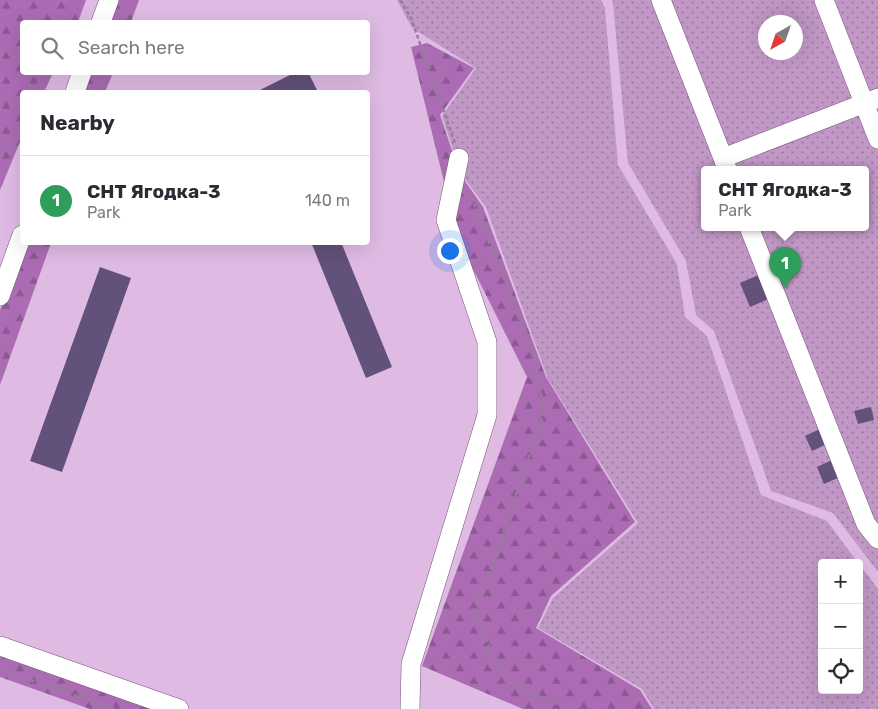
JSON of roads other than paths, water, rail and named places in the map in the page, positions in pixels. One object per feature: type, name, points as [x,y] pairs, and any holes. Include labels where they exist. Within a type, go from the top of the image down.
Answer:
[{"type":"street","points":[[102,20],[109,0]]},
{"type":"street","points":[[661,0],[725,164],[871,101]]},
{"type":"street","points":[[824,0],[871,101],[878,138]]},
{"type":"street","points":[[76,90],[81,75]]},
{"type":"street","points":[[410,709],[410,664],[487,416],[487,342],[446,220],[459,158]]},
{"type":"street","points":[[751,231],[866,524],[878,539]]},
{"type":"street","points":[[0,296],[20,240]]},
{"type":"street","points":[[0,646],[178,709]]},
{"type":"place","name":"СНТ Ягодка-3","points":[[785,288]]}]
